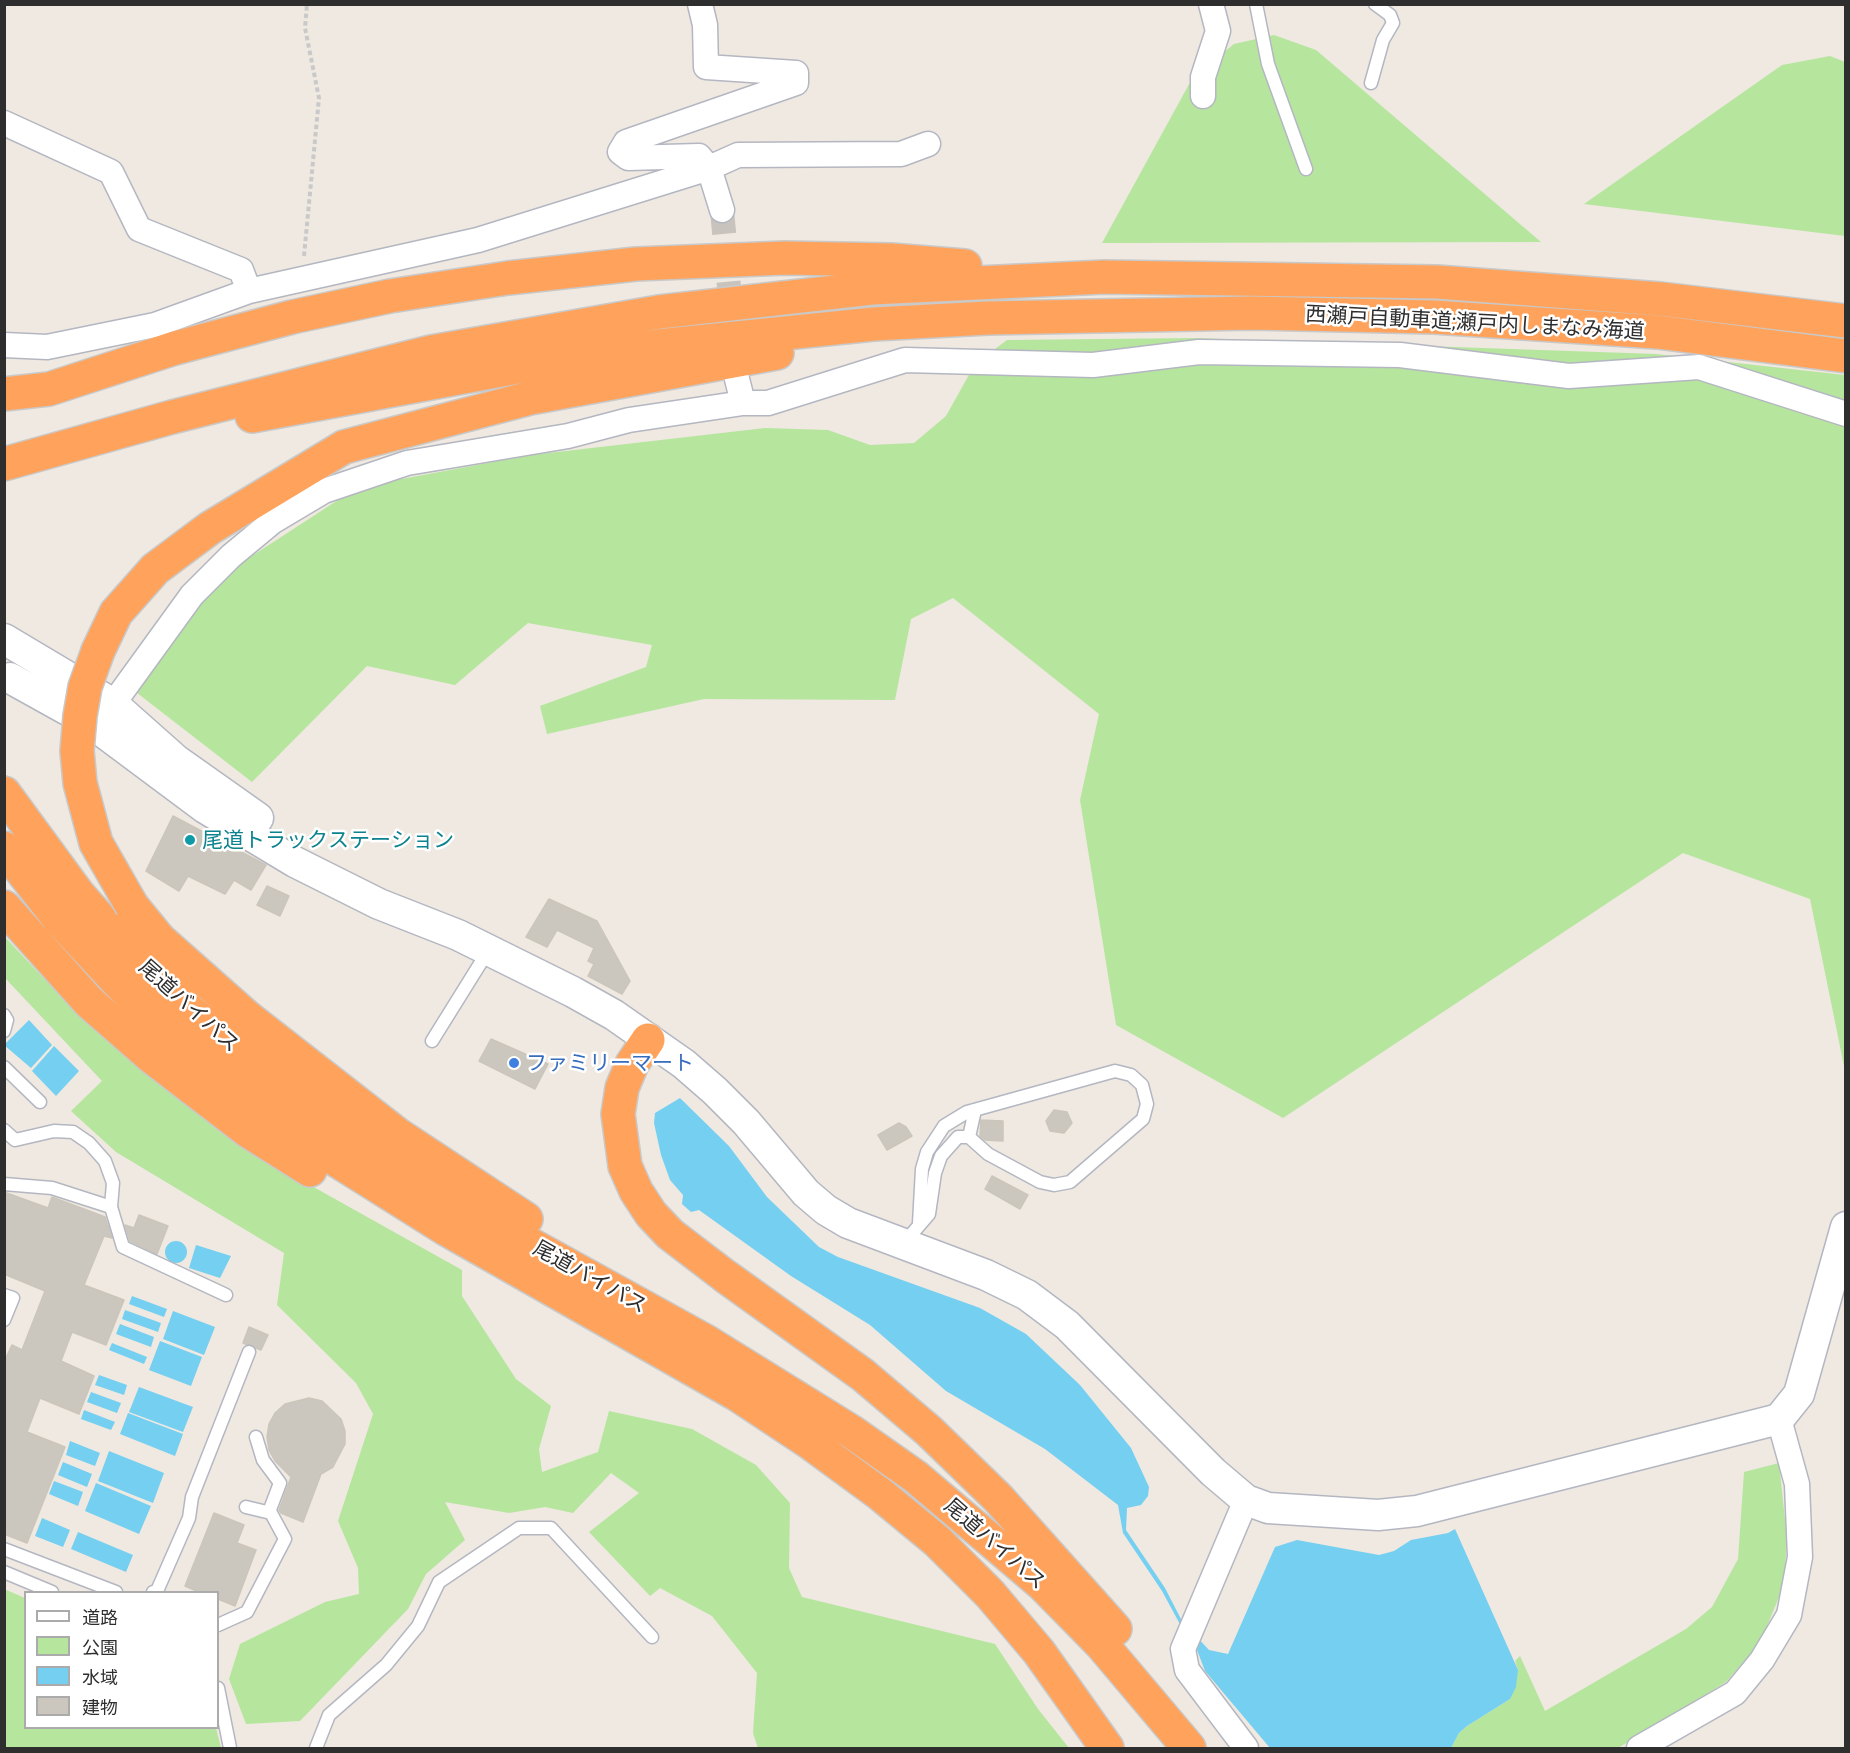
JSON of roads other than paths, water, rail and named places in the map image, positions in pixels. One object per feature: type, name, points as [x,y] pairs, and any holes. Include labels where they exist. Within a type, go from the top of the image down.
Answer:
[{"type":"highway","points":[[4,394],[49,389],[175,348],[292,317],[390,296],[508,278],[636,264],[785,258],[891,260],[1104,277]]},
{"type":"highway","name":"西瀬戸自動車道;瀬戸内しまなみ海道","points":[[1104,277],[1437,282],[1661,299],[1845,321]]},
{"type":"highway","points":[[4,464],[320,378],[431,352],[564,327],[671,310],[872,288],[1104,277]]},
{"type":"highway","name":"西瀬戸自動車道;瀬戸内しまなみ海道","points":[[1103,314],[1253,313],[1434,317],[1657,332],[1845,356]]},
{"type":"highway","points":[[4,475],[176,431],[561,359],[658,345],[873,324],[1103,314]]},
{"type":"highway","points":[[1042,1584],[984,1521],[927,1470],[873,1427],[817,1389],[563,1243],[397,1134],[247,1017],[159,939],[132,906],[96,843],[80,783],[77,751],[80,716],[86,687],[98,651],[116,613],[155,569],[210,528],[344,447],[530,398],[816,346],[1103,314]]},
{"type":"highway","name":"尾道バイパス","points":[[4,793],[78,894],[130,953],[191,1012],[298,1098],[390,1162],[466,1209],[707,1342],[852,1432],[916,1477],[1042,1584],[1102,1645],[1189,1749]]},
{"type":"highway","name":"尾道バイパス","points":[[4,848],[60,920],[176,1040],[298,1136],[362,1178],[738,1395],[809,1442],[880,1494],[937,1541],[990,1594],[1039,1652],[1107,1749]]},
{"type":"highway","points":[[4,907],[89,1002],[153,1058],[248,1131],[349,1193],[664,1353]]},
{"type":"highway","points":[[648,1040],[625,1080],[618,1114],[619,1137],[625,1166],[636,1191],[651,1214],[670,1234],[863,1375],[929,1431],[998,1498],[1123,1639],[1206,1749]]},
{"type":"street","points":[[700,4],[705,25],[706,67],[796,73],[796,83],[626,142],[621,152],[628,158],[699,156],[709,168],[722,210]]},
{"type":"street","points":[[1203,96],[1203,77],[1218,31],[1211,4]]},
{"type":"street","points":[[4,123],[111,172],[139,229],[241,270],[249,291]]},
{"type":"street","points":[[4,345],[47,347],[155,325],[249,291],[478,240],[709,168],[738,155],[901,154],[928,144]]},
{"type":"street","points":[[113,704],[192,595],[231,555],[272,522],[324,491],[407,463],[568,436],[629,420],[743,403],[768,403],[905,360],[1093,366],[1199,352],[1400,354],[1569,376],[1699,367],[1845,414]]},
{"type":"street","points":[[737,379],[743,403]]},
{"type":"street","points":[[4,639],[113,704],[176,760],[256,817],[458,935],[614,1015],[684,1064],[715,1091],[746,1122],[806,1193],[826,1210],[848,1223],[911,1233],[1027,1295],[1067,1325],[1213,1472],[1246,1500],[1268,1508],[1378,1515],[1417,1511],[1779,1419],[1799,1394],[1845,1227]]},
{"type":"street","points":[[10,678],[91,723],[189,797],[295,862],[379,904],[458,935]]},
{"type":"street","points":[[1639,1749],[1735,1693],[1762,1660],[1789,1615],[1800,1557],[1797,1495],[1779,1419]]},
{"type":"street","points":[[1246,1500],[1183,1649],[1187,1670],[1246,1749]]},
{"type":"lane","points":[[1256,4],[1268,64],[1306,169]]},
{"type":"lane","points":[[1371,83],[1383,40],[1393,23],[1390,15],[1375,4]]},
{"type":"lane","points":[[432,1041],[488,950]]},
{"type":"lane","points":[[4,1015],[7,1020],[4,1030]]},
{"type":"lane","points":[[4,1067],[40,1102]]},
{"type":"lane","points":[[1114,1071],[1131,1075],[1142,1085],[1147,1104],[1143,1119],[1070,1182],[1054,1185],[1040,1182],[988,1154],[969,1137],[958,1137],[940,1156],[929,1214],[911,1233],[927,1152],[944,1126],[975,1110],[1114,1071]]},
{"type":"lane","points":[[969,1137],[975,1110]]},
{"type":"lane","points":[[4,1130],[15,1140],[28,1139],[54,1131],[73,1132],[89,1143],[105,1161],[113,1183],[111,1207],[123,1247],[226,1295]]},
{"type":"lane","points":[[4,1184],[51,1188],[111,1207]]},
{"type":"lane","points":[[4,1294],[14,1298],[4,1320]]},
{"type":"lane","points":[[157,1591],[189,1518],[192,1497],[249,1352]]},
{"type":"lane","points":[[256,1437],[263,1460],[280,1483],[269,1512]]},
{"type":"lane","points":[[219,1625],[247,1612],[285,1539],[269,1512],[246,1507]]},
{"type":"lane","points":[[316,1749],[329,1715],[386,1665],[418,1626],[438,1582],[519,1528],[551,1528],[651,1637]]},
{"type":"lane","points":[[4,1549],[111,1591]]},
{"type":"lane","points":[[4,1572],[47,1591]]},
{"type":"lane","points":[[219,1693],[230,1749]]},
{"type":"water","points":[[29,1020],[52,1045],[31,1068],[4,1045]]},
{"type":"water","points":[[54,1046],[79,1071],[56,1096],[32,1071]]},
{"type":"water","points":[[680,1098],[729,1146],[767,1197],[819,1247],[838,1257],[980,1308],[1026,1334],[1080,1385],[1131,1448],[1149,1487],[1148,1496],[1141,1505],[1127,1508],[1126,1530],[1165,1588],[1183,1623],[1182,1628],[1162,1591],[1123,1533],[1118,1505],[1045,1449],[946,1391],[870,1325],[791,1276],[699,1210],[691,1212],[682,1204],[683,1195],[670,1180],[661,1155],[654,1123],[655,1113]]},
{"type":"water","points":[[176,1241],[184,1244],[187,1252],[184,1260],[176,1263],[168,1260],[165,1252],[168,1244]]},
{"type":"water","points":[[196,1245],[231,1256],[220,1278],[189,1268]]},
{"type":"water","points":[[132,1296],[167,1309],[164,1317],[129,1304]]},
{"type":"water","points":[[125,1310],[161,1323],[158,1332],[122,1319]]},
{"type":"water","points":[[173,1311],[215,1327],[204,1355],[163,1339]]},
{"type":"water","points":[[120,1324],[154,1337],[151,1347],[116,1334]]},
{"type":"water","points":[[160,1341],[202,1357],[191,1386],[149,1370]]},
{"type":"water","points":[[112,1343],[147,1357],[144,1364],[109,1350]]},
{"type":"water","points":[[99,1375],[127,1385],[124,1395],[95,1385]]},
{"type":"water","points":[[139,1387],[193,1407],[183,1432],[129,1412]]},
{"type":"water","points":[[91,1392],[121,1403],[117,1413],[87,1402]]},
{"type":"water","points":[[84,1410],[115,1422],[111,1430],[81,1419]]},
{"type":"water","points":[[128,1413],[183,1434],[175,1456],[120,1434]]},
{"type":"water","points":[[70,1441],[100,1453],[95,1466],[66,1455]]},
{"type":"water","points":[[109,1451],[164,1473],[153,1503],[98,1481]]},
{"type":"water","points":[[63,1462],[92,1474],[87,1487],[58,1475]]},
{"type":"water","points":[[54,1481],[83,1492],[78,1506],[49,1494]]},
{"type":"water","points":[[96,1483],[151,1506],[139,1534],[85,1511]]},
{"type":"water","points":[[42,1518],[70,1530],[63,1547],[35,1536]]},
{"type":"water","points":[[1455,1529],[1518,1670],[1516,1687],[1510,1699],[1467,1726],[1459,1733],[1451,1748],[1270,1748],[1205,1671],[1194,1642],[1196,1636],[1209,1650],[1228,1654],[1275,1547],[1297,1540],[1379,1555],[1394,1551],[1411,1540],[1448,1533]]},
{"type":"water","points":[[78,1532],[133,1555],[126,1572],[71,1549]]},
{"type":"tunnel","points":[[722,210],[732,320]]},
{"type":"place","name":"尾道トラックステーション","points":[[190,840]]},
{"type":"place","name":"ファミリーマート","points":[[514,1063]]}]
